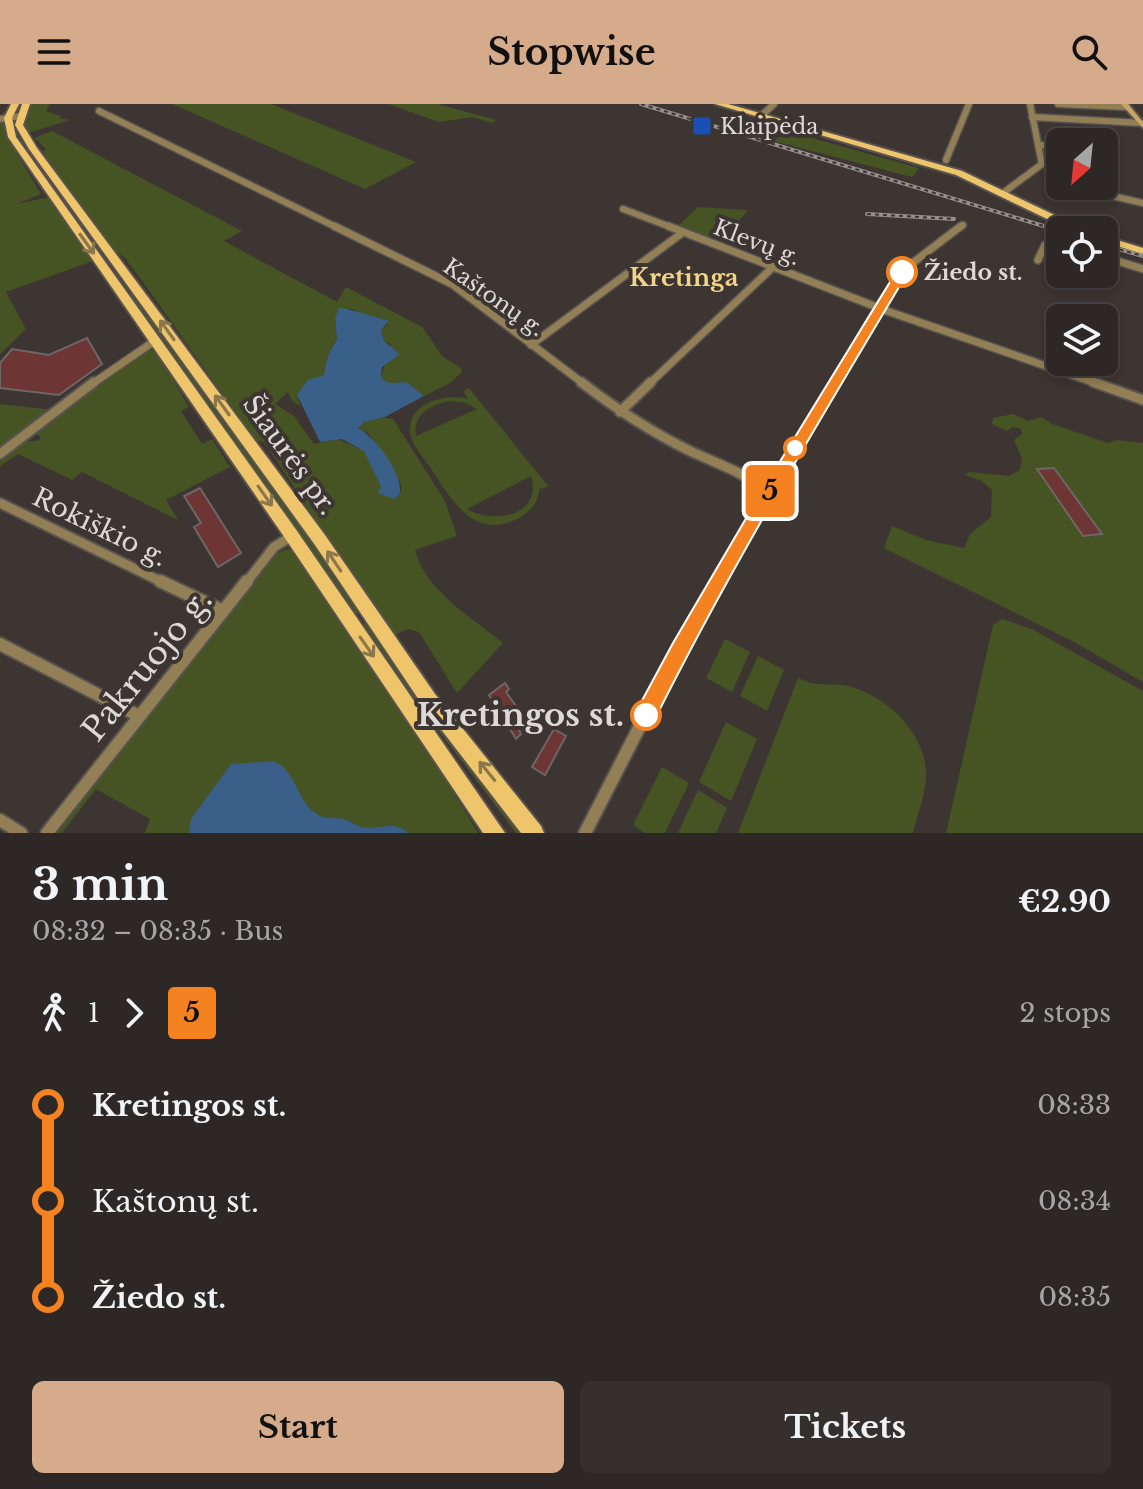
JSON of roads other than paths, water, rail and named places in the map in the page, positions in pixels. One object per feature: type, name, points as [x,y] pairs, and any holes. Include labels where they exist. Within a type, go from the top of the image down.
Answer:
[{"type":"main road","points":[[4,118],[15,104]]},
{"type":"main road","points":[[21,116],[26,104]]},
{"type":"main road","points":[[719,104],[959,173],[1058,216]]},
{"type":"main road","points":[[1125,106],[1142,124]]},
{"type":"main road","name":"Šiaurės pr.","points":[[21,116],[19,125],[33,149],[130,292],[156,340],[495,833]]},
{"type":"main road","name":"Šiaurės pr.","points":[[4,118],[12,137],[320,540],[429,700],[534,833]]},
{"type":"main road","points":[[1003,193],[1046,217]]},
{"type":"main road","points":[[1118,240],[1143,248]]},
{"type":"main road","points":[[348,620],[355,621],[367,610]]},
{"type":"street","points":[[761,116],[774,104]]},
{"type":"street","points":[[946,160],[969,104]]},
{"type":"street","points":[[1003,193],[1042,164],[1030,105],[1022,104]]},
{"type":"street","points":[[1058,104],[1125,106]]},
{"type":"street","name":"Kaštonų g.","points":[[99,111],[452,284],[620,412],[691,451],[743,473],[770,491]]},
{"type":"street","points":[[4,118],[21,116]]},
{"type":"street","points":[[1032,117],[1142,124]]},
{"type":"street","points":[[1040,145],[1046,145]]},
{"type":"street","points":[[1118,197],[1143,203]]},
{"type":"street","name":"Klevų g.","points":[[623,209],[878,308],[1143,400]]},
{"type":"street","points":[[585,833],[679,650],[878,308],[900,274],[963,225]]},
{"type":"street","points":[[531,345],[682,233]]},
{"type":"street","points":[[1038,260],[1046,245]]},
{"type":"street","points":[[1118,261],[1143,269]]},
{"type":"street","points":[[620,412],[773,267]]},
{"type":"street","points":[[0,454],[121,362],[156,340]]},
{"type":"street","name":"Rokiškio g.","points":[[0,503],[223,611]]},
{"type":"street","name":"Pakruojo g.","points":[[47,833],[274,547],[292,536]]},
{"type":"street","points":[[0,644],[139,716]]},
{"type":"street","points":[[0,820],[21,833]]},
{"type":"water","points":[[339,308],[389,321],[381,330],[384,341],[400,354],[382,367],[381,377],[390,383],[408,383],[424,396],[385,417],[364,422],[358,428],[380,447],[393,466],[400,486],[400,494],[394,499],[378,493],[381,487],[364,451],[342,439],[320,442],[297,395],[308,380],[324,375],[328,355],[337,339],[335,318]]},
{"type":"water","points":[[274,761],[288,773],[306,804],[320,816],[344,819],[368,828],[397,827],[408,833],[189,833],[191,819],[231,764]]},
{"type":"railway","points":[[641,104],[1046,227]]},
{"type":"railway","points":[[867,214],[954,219]]},
{"type":"railway","points":[[1118,249],[1143,256]]},
{"type":"place","name":"Klaipėda","points":[[702,126]]},
{"type":"place","name":"Žiedo st.","points":[[902,272]]},
{"type":"place","name":"Kretingos st.","points":[[646,715]]},
{"type":"district","name":"Kretinga","points":[[684,278]]}]
